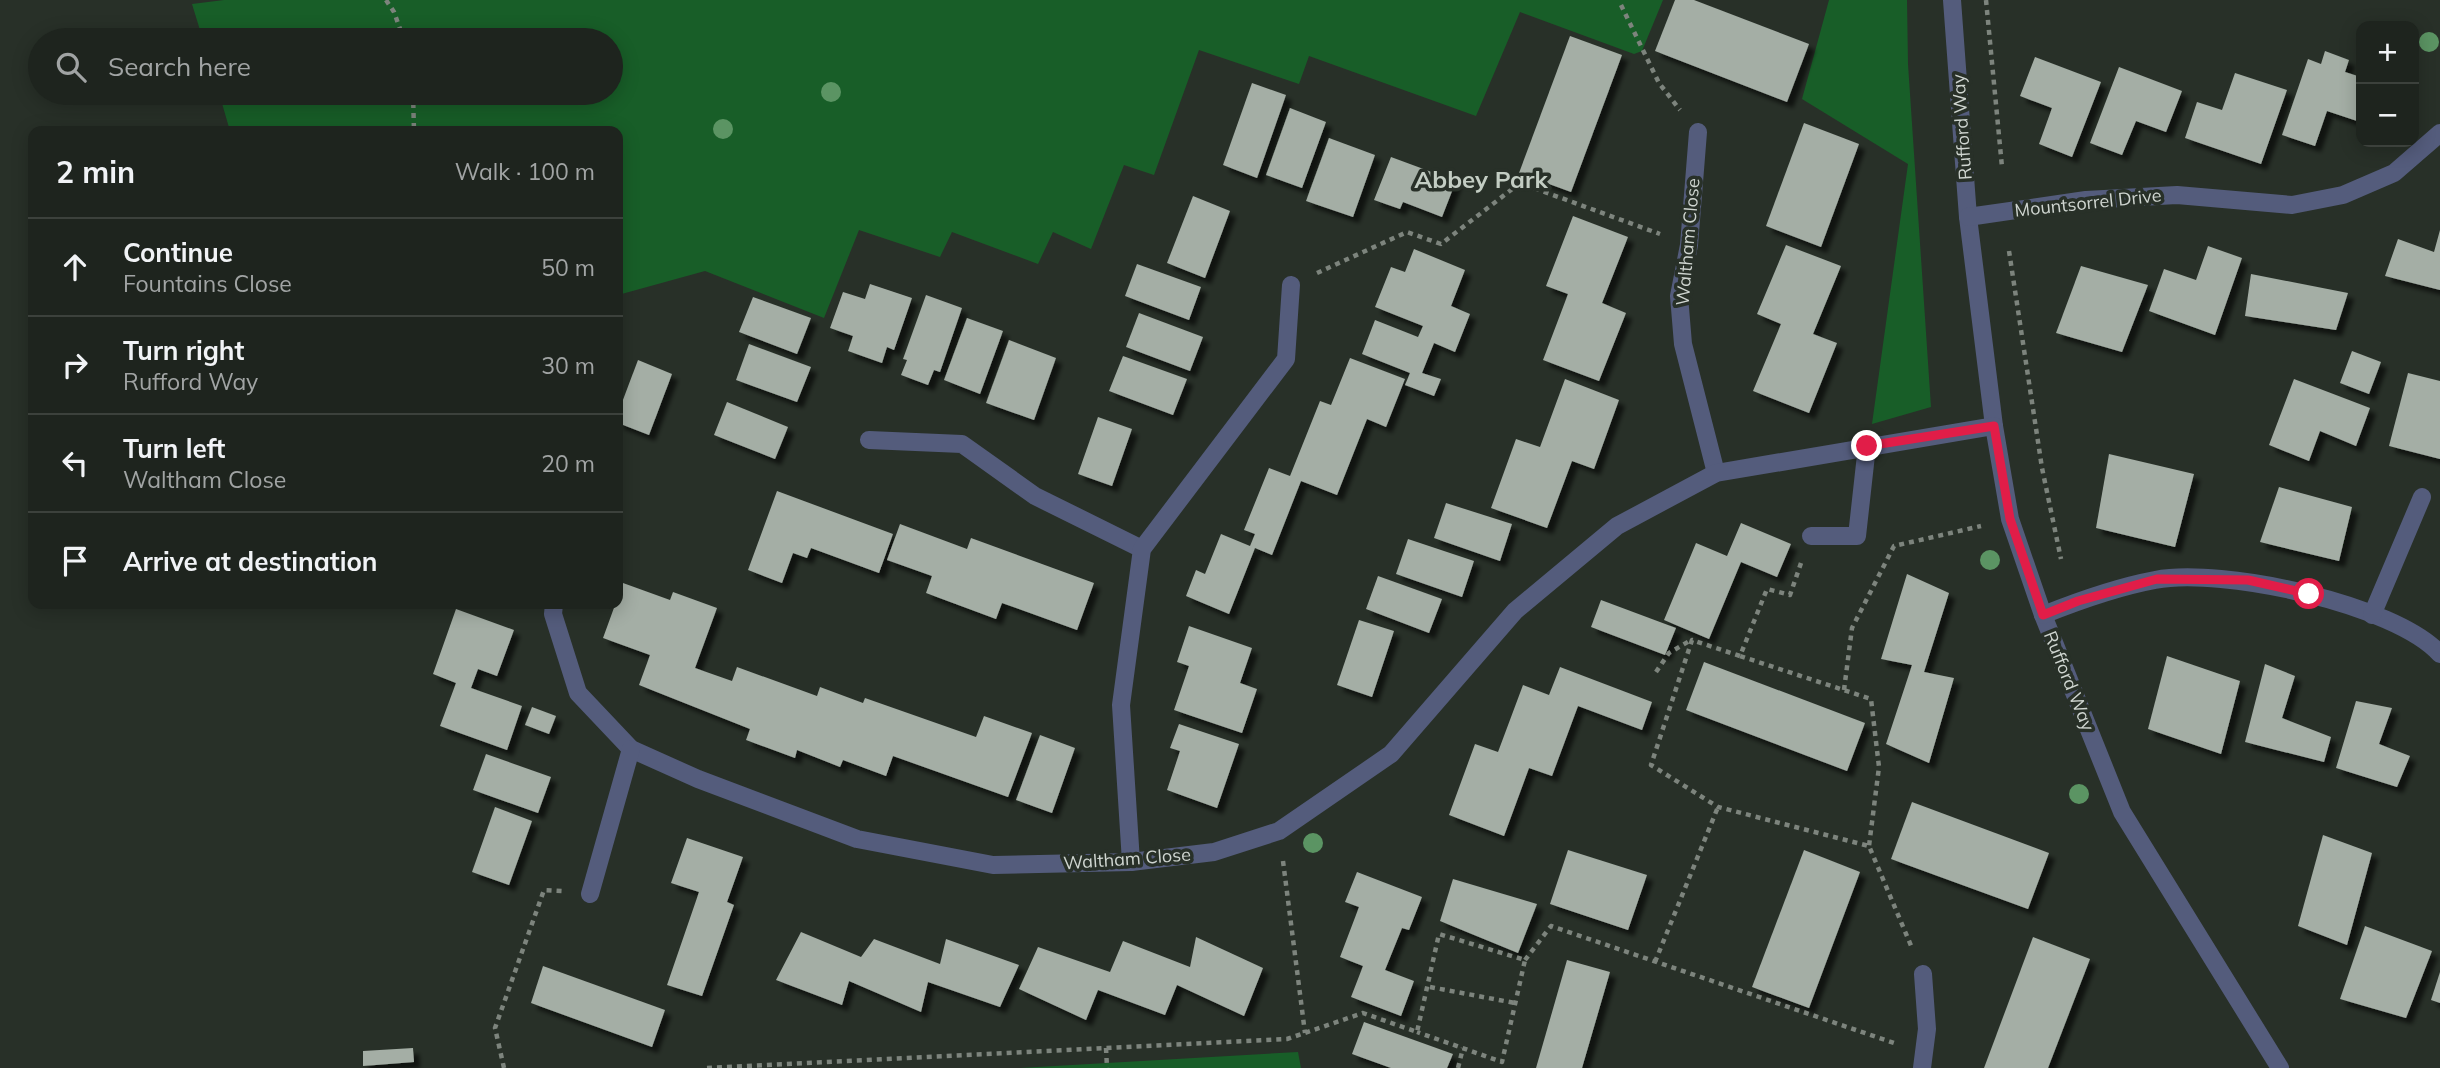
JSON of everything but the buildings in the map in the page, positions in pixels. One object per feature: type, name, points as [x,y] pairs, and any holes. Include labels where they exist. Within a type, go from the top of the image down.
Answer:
[{"type":"street","name":"Rufford Way","points":[[1952,0],[1968,217],[1994,426],[2010,519],[2043,615],[2122,812],[2280,1068]]},
{"type":"street","name":"Waltham Close","points":[[1698,132],[1689,244],[1679,296],[1683,344],[1716,473]]},
{"type":"street","name":"Mountsorrel Drive","points":[[1968,217],[2086,200],[2177,195],[2292,205],[2343,195],[2394,173],[2440,133]]},
{"type":"street","points":[[1130,862],[1121,705],[1142,549],[1286,359],[1291,285]]},
{"type":"street","name":"Waltham Close","points":[[554,609],[578,694],[631,749],[698,779],[857,839],[993,865],[1130,862],[1214,852],[1279,831],[1391,754],[1515,611],[1617,526],[1716,473],[1994,426]]},
{"type":"street","points":[[869,440],[962,444],[1035,496],[1142,549]]},
{"type":"street","points":[[1811,536],[1857,536],[1867,446]]},
{"type":"street","points":[[2372,615],[2422,497]]},
{"type":"street","points":[[2043,615],[2078,601],[2157,579],[2248,580],[2309,594],[2372,615],[2430,643],[2440,654]]},
{"type":"street","points":[[590,894],[631,749]]},
{"type":"street","points":[[1923,974],[1927,1029],[1923,1060]]},
{"type":"path","points":[[386,0],[400,28]]},
{"type":"path","points":[[1986,0],[2003,167]]},
{"type":"path","points":[[1621,5],[1659,83],[1698,132]]},
{"type":"path","points":[[413,105],[414,126]]},
{"type":"path","points":[[1291,285],[1407,232],[1441,244],[1520,183],[1689,244]]},
{"type":"path","points":[[2009,251],[2042,468],[2061,559]]},
{"type":"path","points":[[1844,690],[1852,628],[1894,546],[2010,519]]},
{"type":"path","points":[[1740,656],[1767,589],[1790,595],[1811,536]]},
{"type":"path","points":[[1692,640],[1651,765],[1718,807],[1869,846]]},
{"type":"path","points":[[1656,672],[1669,653],[1692,640],[1871,699],[1879,766],[1869,846],[1923,974]]},
{"type":"path","points":[[1655,962],[1718,807]]},
{"type":"path","points":[[1279,831],[1305,1033]]},
{"type":"path","points":[[504,1068],[495,1028],[544,890],[590,894]]},
{"type":"path","points":[[706,1068],[1287,1040],[1363,1013],[1502,1062],[1525,960],[1551,926],[1923,1060]]},
{"type":"path","points":[[1417,1032],[1430,987],[1439,934],[1525,960]]},
{"type":"path","points":[[1430,987],[1515,1003]]},
{"type":"path","points":[[1106,1048],[1107,1068]]},
{"type":"path","points":[[1458,1068],[1463,1048]]},
{"type":"green space","points":[[224,0],[1663,0],[1642,51],[1634,54],[1520,12],[1476,116],[1309,56],[1299,84],[1199,50],[1154,175],[1124,165],[1091,249],[1053,232],[1038,264],[952,232],[940,257],[859,230],[824,318],[705,271],[623,294],[623,126],[229,126],[222,105],[623,105],[623,28],[199,28],[192,4]]},
{"type":"green space","points":[[1829,0],[1907,0],[1908,64],[1931,407],[1872,424],[1908,164],[1802,99]]},
{"type":"green space","points":[[1298,1052],[1301,1068],[1020,1068]]},
{"type":"district","name":"Abbey Park","points":[[1481,180]]},
{"type":"route","points":[[1867,446],[1994,426],[2010,519],[2043,615],[2078,601],[2157,579],[2248,580],[2309,594]]}]
